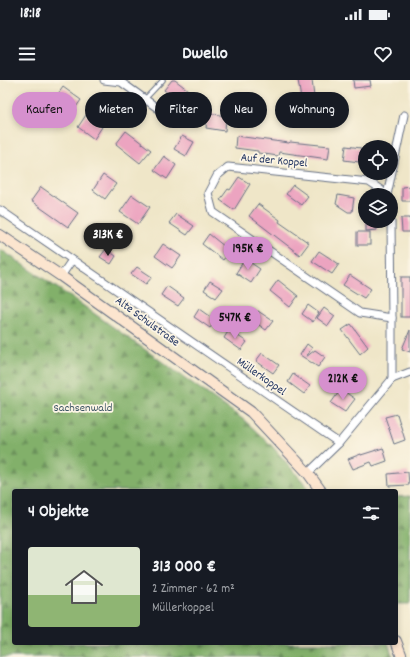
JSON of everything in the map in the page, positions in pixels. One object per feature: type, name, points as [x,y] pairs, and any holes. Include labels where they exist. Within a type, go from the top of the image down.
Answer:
[{"type":"main road","name":"Alte Schulstraße","points":[[0,235],[61,276],[251,412],[308,472],[320,489]]},
{"type":"main road","points":[[398,645],[402,657]]},
{"type":"street","points":[[104,80],[121,82],[135,92]]},
{"type":"street","points":[[388,188],[404,115]]},
{"type":"street","name":"Auf der Koppel","points":[[378,188],[369,182],[228,168],[218,176],[208,193],[213,212],[360,312],[392,318]]},
{"type":"street","name":"Müllerkoppel","points":[[0,210],[339,444]]},
{"type":"street","points":[[391,228],[392,379]]},
{"type":"street","points":[[61,276],[72,260]]},
{"type":"street","points":[[308,472],[339,444],[392,379],[410,372]]},
{"type":"lane","points":[[147,97],[163,80]]},
{"type":"green space","name":"Sachsenwald","points":[[0,249],[78,302],[244,420],[272,446],[309,489],[12,489],[12,645],[389,645],[393,657],[0,657]]},
{"type":"green space","points":[[410,496],[410,604],[398,604],[398,497]]},
{"type":"building","points":[[172,80],[175,80],[188,90],[186,92],[166,92],[164,90]]},
{"type":"building","points":[[298,80],[312,80],[313,92],[300,92]]},
{"type":"building","points":[[353,80],[370,80],[371,86],[354,88]]},
{"type":"building","points":[[63,87],[70,92],[60,92]]},
{"type":"building","points":[[77,97],[81,100],[77,106]]},
{"type":"building","points":[[212,114],[220,115],[220,128],[225,128],[225,131],[206,128],[212,128]]},
{"type":"building","points":[[85,116],[85,128],[101,128],[94,139],[78,127]]},
{"type":"building","points":[[126,131],[151,150],[140,163],[116,144]]},
{"type":"building","points":[[182,136],[194,142],[186,156],[174,149]]},
{"type":"building","points":[[236,136],[289,143],[330,146],[328,159],[279,152],[278,156],[258,153],[258,151],[235,148]]},
{"type":"building","points":[[346,146],[358,148],[358,162],[344,160]]},
{"type":"building","points":[[164,156],[176,165],[167,179],[154,170]]},
{"type":"building","points":[[103,175],[116,184],[105,199],[93,190]]},
{"type":"building","points":[[239,177],[250,184],[234,210],[220,200],[228,189],[230,190]]},
{"type":"building","points":[[293,185],[308,196],[301,205],[286,194]]},
{"type":"building","points":[[410,186],[410,201],[402,201],[402,187]]},
{"type":"building","points":[[41,187],[78,213],[68,227],[31,201]]},
{"type":"building","points":[[132,195],[150,207],[138,224],[120,212]]},
{"type":"building","points":[[338,195],[354,198],[352,212],[348,212],[336,204]]},
{"type":"building","points":[[258,204],[280,220],[279,222],[309,243],[300,255],[249,216]]},
{"type":"building","points":[[176,214],[194,226],[187,235],[169,223]]},
{"type":"building","points":[[401,218],[410,218],[410,232],[402,232]]},
{"type":"building","points":[[366,228],[377,228],[377,230],[366,231]]},
{"type":"building","points":[[357,232],[370,232],[370,245],[357,245]]},
{"type":"building","points":[[209,234],[230,251],[223,260],[202,244]]},
{"type":"building","points":[[163,244],[181,256],[172,268],[155,256]]},
{"type":"building","points":[[106,249],[116,256],[111,264],[100,257]]},
{"type":"building","points":[[319,251],[339,264],[332,274],[312,261]]},
{"type":"building","points":[[245,259],[260,269],[251,283],[236,273]]},
{"type":"building","points":[[137,267],[152,277],[146,284],[131,274]]},
{"type":"building","points":[[350,275],[371,289],[364,298],[343,285]]},
{"type":"building","points":[[401,277],[410,277],[410,317],[401,317]]},
{"type":"building","points":[[278,280],[298,296],[290,307],[270,291]]},
{"type":"building","points":[[210,281],[223,289],[216,298],[204,290]]},
{"type":"building","points":[[167,286],[184,298],[178,306],[161,295]]},
{"type":"building","points":[[308,305],[319,313],[313,322],[302,314]]},
{"type":"building","points":[[324,308],[335,316],[328,326],[317,318]]},
{"type":"building","points":[[199,309],[216,321],[210,328],[194,317]]},
{"type":"building","points":[[258,311],[273,321],[266,330],[252,320]]},
{"type":"building","points":[[351,324],[368,347],[360,354],[342,330]]},
{"type":"building","points":[[229,330],[247,342],[241,350],[224,338]]},
{"type":"building","points":[[410,330],[410,352],[402,349]]},
{"type":"building","points":[[307,344],[312,348],[306,357],[315,350],[325,357],[318,367],[300,355]]},
{"type":"building","points":[[262,353],[279,365],[273,373],[256,361]]},
{"type":"building","points":[[293,374],[310,386],[304,394],[288,382]]},
{"type":"building","points":[[341,389],[355,399],[345,412],[331,403]]},
{"type":"building","points":[[397,414],[405,440],[394,444],[385,417]]},
{"type":"building","points":[[383,448],[387,461],[373,466],[371,462],[353,469],[348,459],[361,454]]},
{"type":"building","points":[[408,472],[409,485],[389,486],[388,474]]}]
